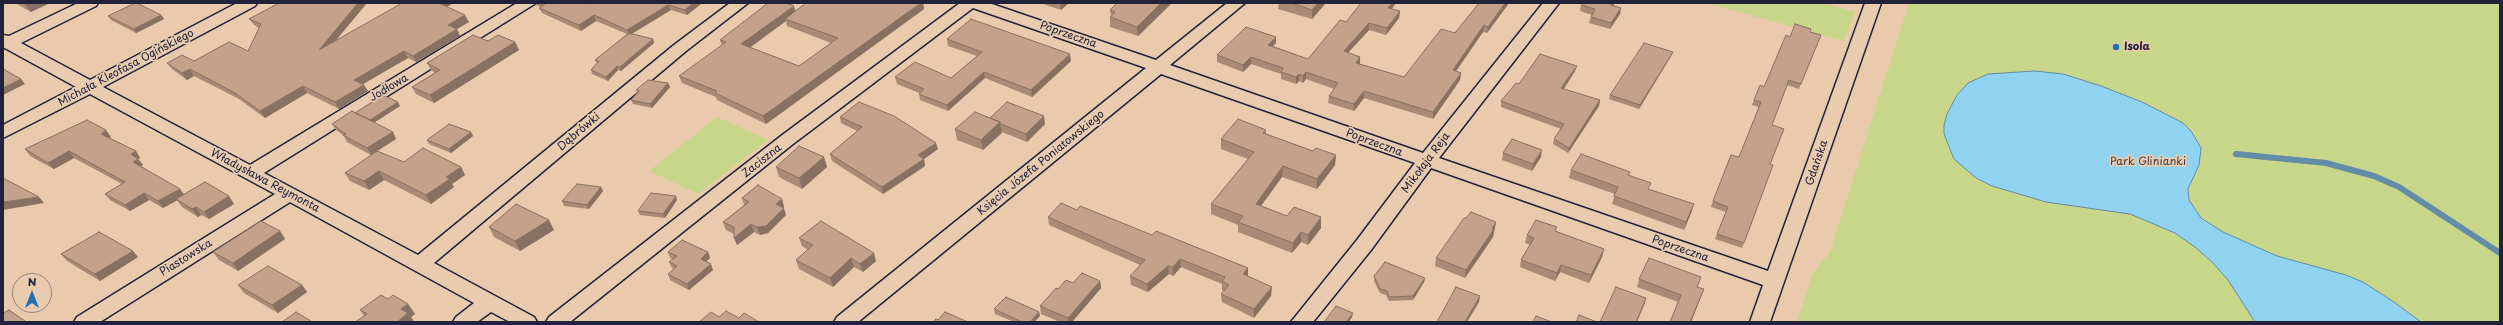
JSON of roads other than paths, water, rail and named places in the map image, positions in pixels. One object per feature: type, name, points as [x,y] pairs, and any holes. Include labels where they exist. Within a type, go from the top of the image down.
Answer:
[{"type":"street","points":[[6,42],[90,3]]},
{"type":"street","name":"Michała Kleofasa Ogińskiego","points":[[3,132],[249,3]]},
{"type":"street","name":"Jodłowa","points":[[250,173],[528,3]]},
{"type":"street","name":"Dąbrówki","points":[[420,264],[680,48],[740,3]]},
{"type":"street","name":"Zaciszna","points":[[556,322],[787,140],[970,3]]},
{"type":"street","name":"Poprzeczna","points":[[974,3],[1160,67],[1426,162],[1774,281]]},
{"type":"street","name":"Księcia Józefa Poniatowskiego","points":[[844,322],[1238,3]]},
{"type":"street","name":"Mikołaja Reja","points":[[1301,322],[1364,245],[1426,162],[1551,3]]},
{"type":"street","name":"Gdańska","points":[[1760,322],[1873,3]]},
{"type":"street","name":"Władysława Reymonta","points":[[6,42],[527,322]]},
{"type":"street","name":"Piastowska","points":[[84,322],[289,194]]},
{"type":"street","points":[[463,322],[489,302]]},
{"type":"water","points":[[2035,71],[2063,74],[2101,86],[2142,102],[2183,123],[2191,131],[2201,148],[2199,165],[2188,189],[2189,200],[2201,218],[2223,232],[2277,256],[2346,275],[2363,282],[2421,322],[2255,322],[2228,280],[2212,262],[2195,247],[2175,233],[2130,214],[2046,202],[1992,186],[1976,178],[1954,159],[1944,134],[1944,125],[1947,114],[1957,95],[1968,83],[1988,74]]},
{"type":"waterway","points":[[2236,154],[2326,163],[2374,176],[2399,187],[2500,253]]},
{"type":"place","name":"Isola","points":[[2116,47]]},
{"type":"park label","name":"Park Glinianki","points":[[2148,162]]}]
